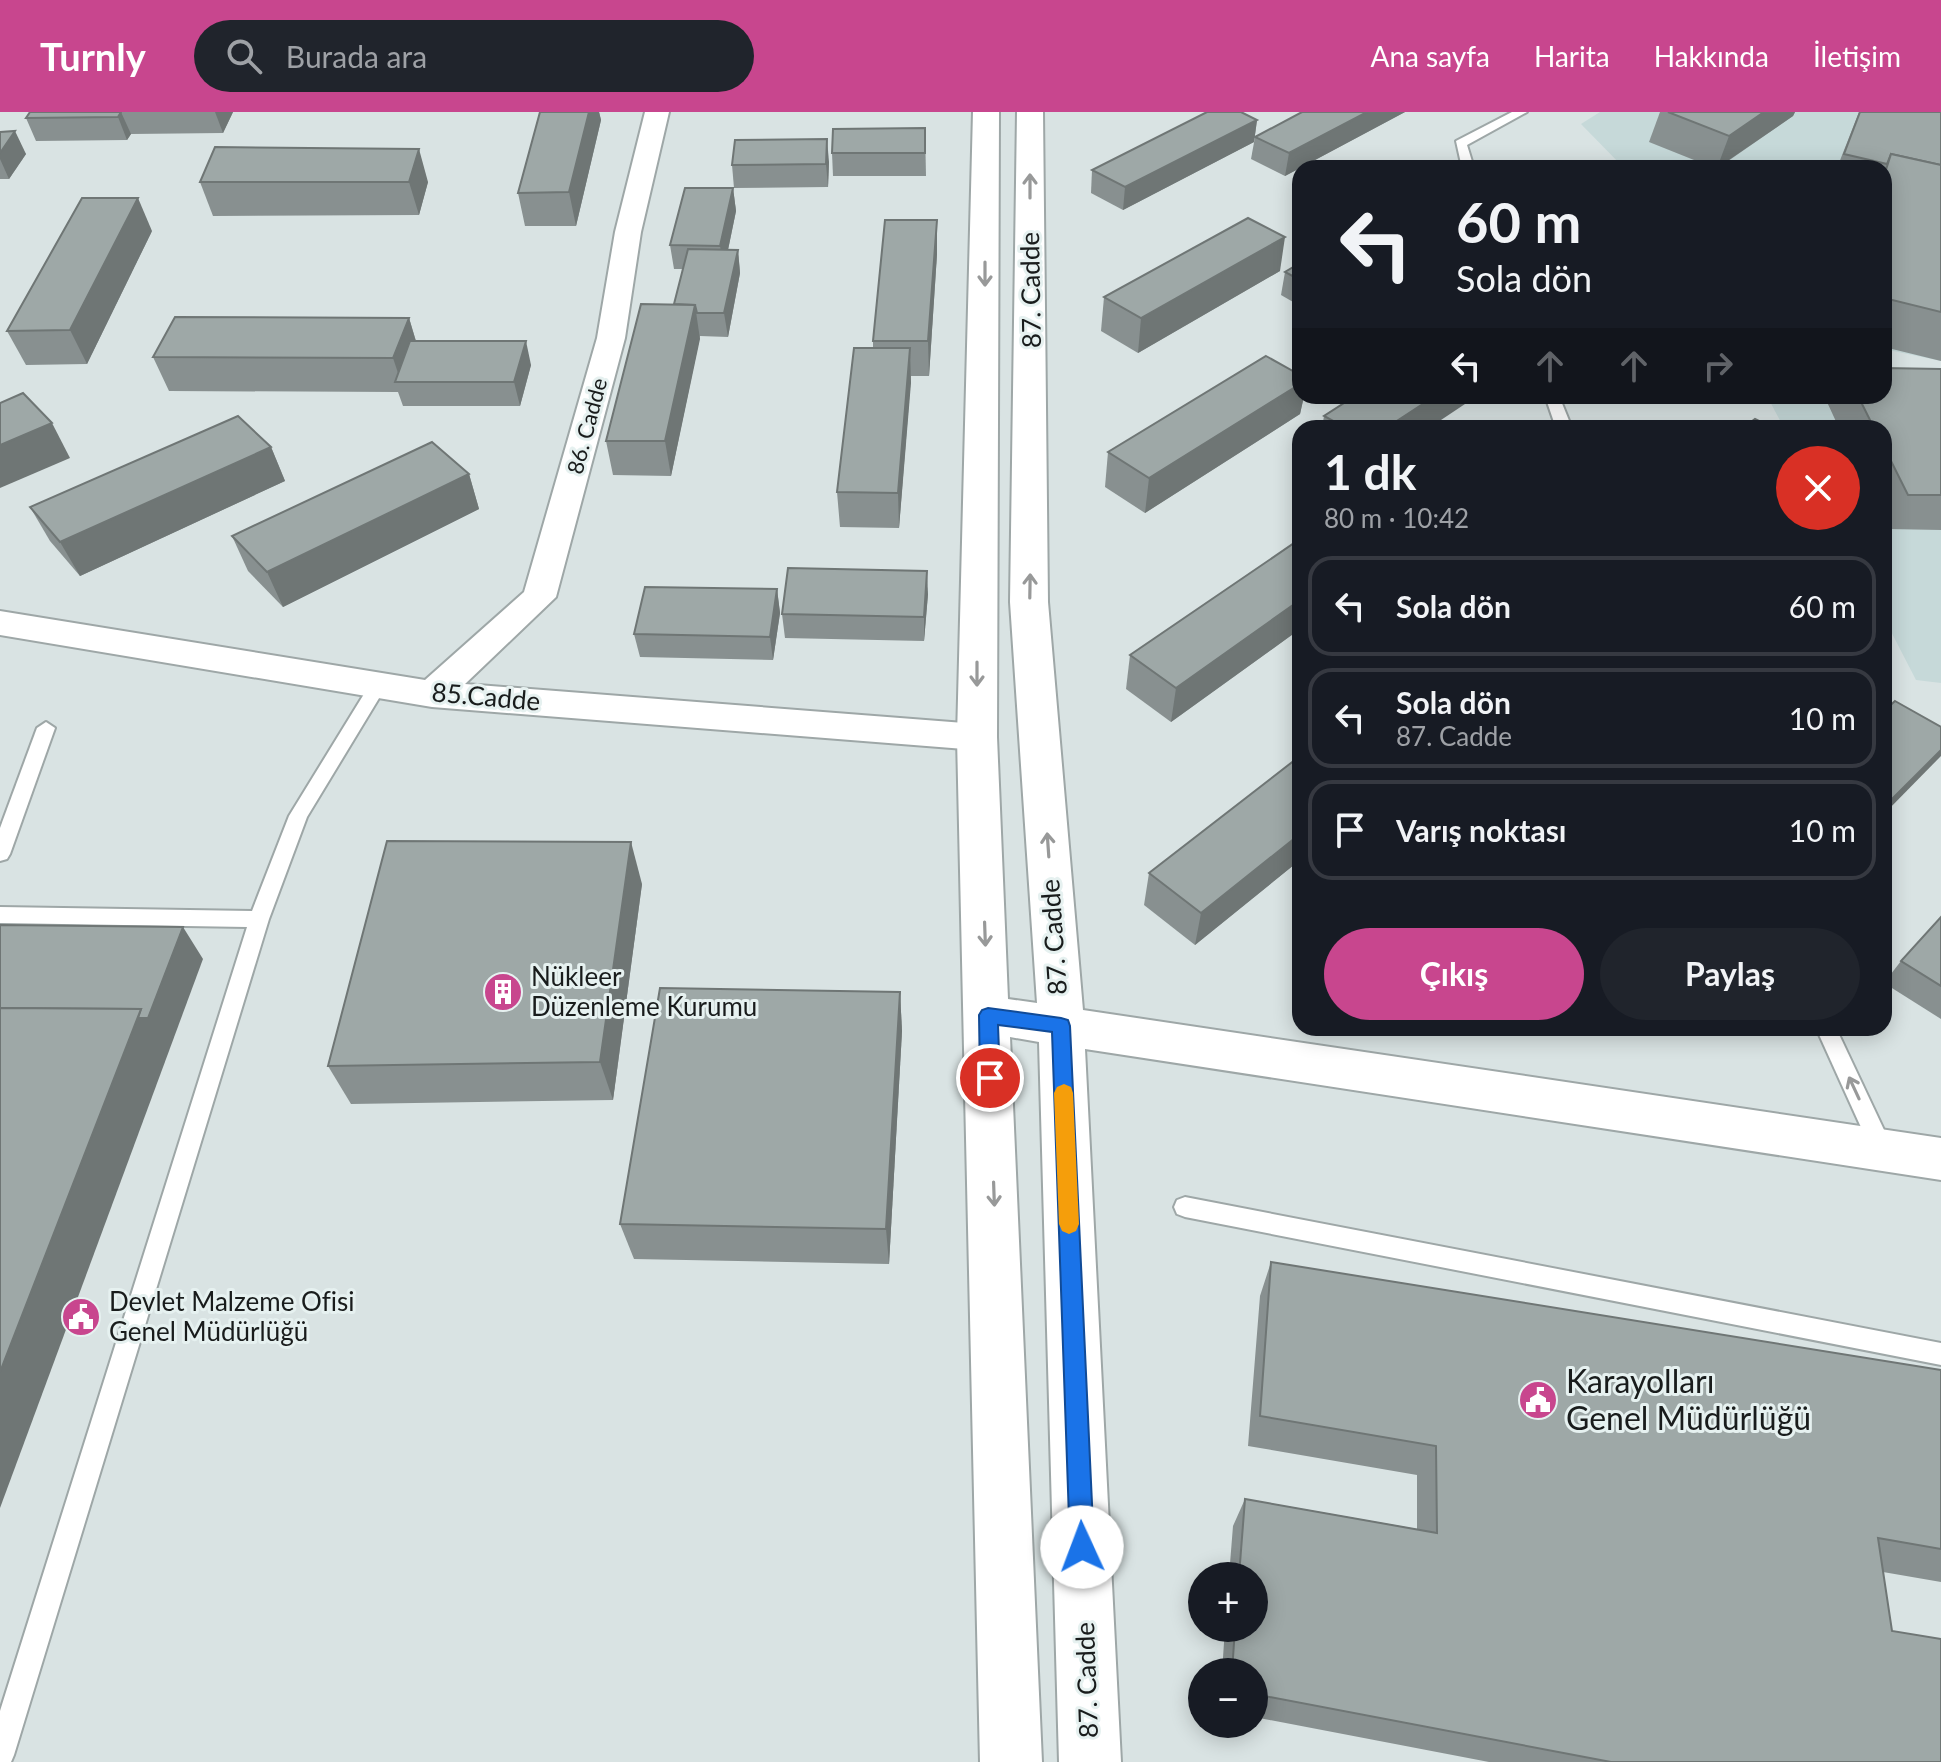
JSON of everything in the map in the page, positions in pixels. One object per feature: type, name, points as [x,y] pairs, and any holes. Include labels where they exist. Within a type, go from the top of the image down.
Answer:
[{"type":"street","name":"86. Cadde","points":[[432,694],[539,597],[611,338],[628,232],[657,112]]},
{"type":"street","name":"87. Cadde","points":[[986,112],[977,737],[1011,1762]]},
{"type":"street","name":"87. Cadde","points":[[1030,112],[1029,602],[1061,1026],[1090,1762]]},
{"type":"street","name":"85.Cadde","points":[[0,623],[432,694],[977,737]]},
{"type":"street","points":[[988,1015],[1941,1159]]},
{"type":"lane","points":[[1465,160],[1460,144],[1521,112]]},
{"type":"lane","points":[[0,1755],[259,919],[298,816],[378,685]]},
{"type":"lane","points":[[0,854],[46,728]]},
{"type":"lane","points":[[0,915],[259,919]]},
{"type":"lane","points":[[1830,1036],[1882,1149]]},
{"type":"lane","points":[[1185,1207],[1941,1354]]},
{"type":"shaded area","points":[[1600,112],[1941,112],[1941,361],[1892,351],[1892,160],[1616,160],[1581,124]]},
{"type":"shaded area","points":[[1941,390],[1941,683],[1916,680],[1892,634],[1892,420],[1780,420],[1771,404],[1892,404],[1892,395]]},
{"type":"building","points":[[30,112],[121,112],[118,117],[26,118]]},
{"type":"building","points":[[540,112],[589,112],[569,192],[518,193]]},
{"type":"building","points":[[1207,112],[1241,112],[1257,120],[1125,187],[1092,170]]},
{"type":"building","points":[[1302,112],[1367,112],[1289,153],[1255,137]]},
{"type":"building","points":[[1668,112],[1764,112],[1729,136]]},
{"type":"building","points":[[1860,112],[1941,112],[1941,165],[1891,154],[1889,160],[1870,160],[1844,154]]},
{"type":"building","points":[[925,128],[925,153],[832,153],[833,129]]},
{"type":"building","points":[[15,131],[0,153],[0,132]]},
{"type":"building","points":[[827,139],[826,164],[732,165],[735,140]]},
{"type":"building","points":[[215,147],[419,149],[409,182],[200,182]]},
{"type":"building","points":[[1891,154],[1941,165],[1941,312],[1892,300],[1892,160],[1889,160]]},
{"type":"building","points":[[685,188],[733,188],[720,246],[670,245]]},
{"type":"building","points":[[82,198],[138,198],[70,330],[7,331]]},
{"type":"building","points":[[1248,218],[1285,237],[1141,318],[1104,297]]},
{"type":"building","points":[[885,220],[937,220],[928,341],[873,341]]},
{"type":"building","points":[[688,249],[738,250],[724,313],[697,313],[695,305],[674,304]]},
{"type":"building","points":[[641,304],[695,305],[665,441],[606,441]]},
{"type":"building","points":[[175,317],[409,318],[393,358],[153,357]]},
{"type":"building","points":[[410,341],[526,341],[514,382],[395,382]]},
{"type":"building","points":[[854,348],[910,348],[898,493],[837,492]]},
{"type":"building","points":[[1266,356],[1292,371],[1292,389],[1149,478],[1108,452]]},
{"type":"building","points":[[1892,368],[1941,369],[1941,495],[1908,495],[1892,463],[1892,420],[1870,420],[1862,404],[1892,404]]},
{"type":"building","points":[[23,393],[52,423],[0,445],[0,403]]},
{"type":"building","points":[[1343,404],[1423,404],[1398,420],[1331,420],[1324,416]]},
{"type":"building","points":[[238,416],[271,447],[60,542],[30,507]]},
{"type":"building","points":[[432,442],[469,474],[267,572],[232,536]]},
{"type":"building","points":[[1292,544],[1292,606],[1176,688],[1130,655]]},
{"type":"building","points":[[788,568],[927,571],[924,617],[782,614]]},
{"type":"building","points":[[645,587],[777,589],[770,637],[634,634]]},
{"type":"building","points":[[1895,701],[1941,727],[1941,750],[1892,799],[1892,704]]},
{"type":"building","points":[[1292,762],[1292,840],[1201,913],[1149,873]]},
{"type":"building","name":"Nükleer Düzenleme Kurumu","points":[[387,841],[631,842],[600,1062],[328,1066]]},
{"type":"building","points":[[1941,917],[1941,986],[1901,961]]},
{"type":"building","points":[[0,925],[183,927],[148,1018],[138,1018],[141,1009],[0,1008]]},
{"type":"building","points":[[660,988],[900,992],[886,1229],[620,1224]]},
{"type":"building","points":[[0,1008],[141,1009],[0,1372]]},
{"type":"building","points":[[1271,1262],[1941,1370],[1941,1549],[1878,1538],[1892,1631],[1941,1639],[1941,1762],[1611,1762],[1268,1697],[1268,1658],[1233,1658],[1234,1642],[1268,1642],[1268,1562],[1240,1562],[1245,1499],[1437,1533],[1436,1446],[1260,1416]]},
{"type":"slow traffic","points":[[1064,1093],[1069,1224]]},
{"type":"place","name":"Nükleer Düzenleme Kurumu","points":[[503,992]]},
{"type":"place","name":"Devlet Malzeme Ofisi Genel Müdürlüğü","points":[[81,1317]]},
{"type":"place","name":"Karayolları Genel Müdürlüğü","points":[[1538,1400]]},
{"type":"route","points":[[990,1078],[988,1015],[1061,1026],[1082,1547]]}]
